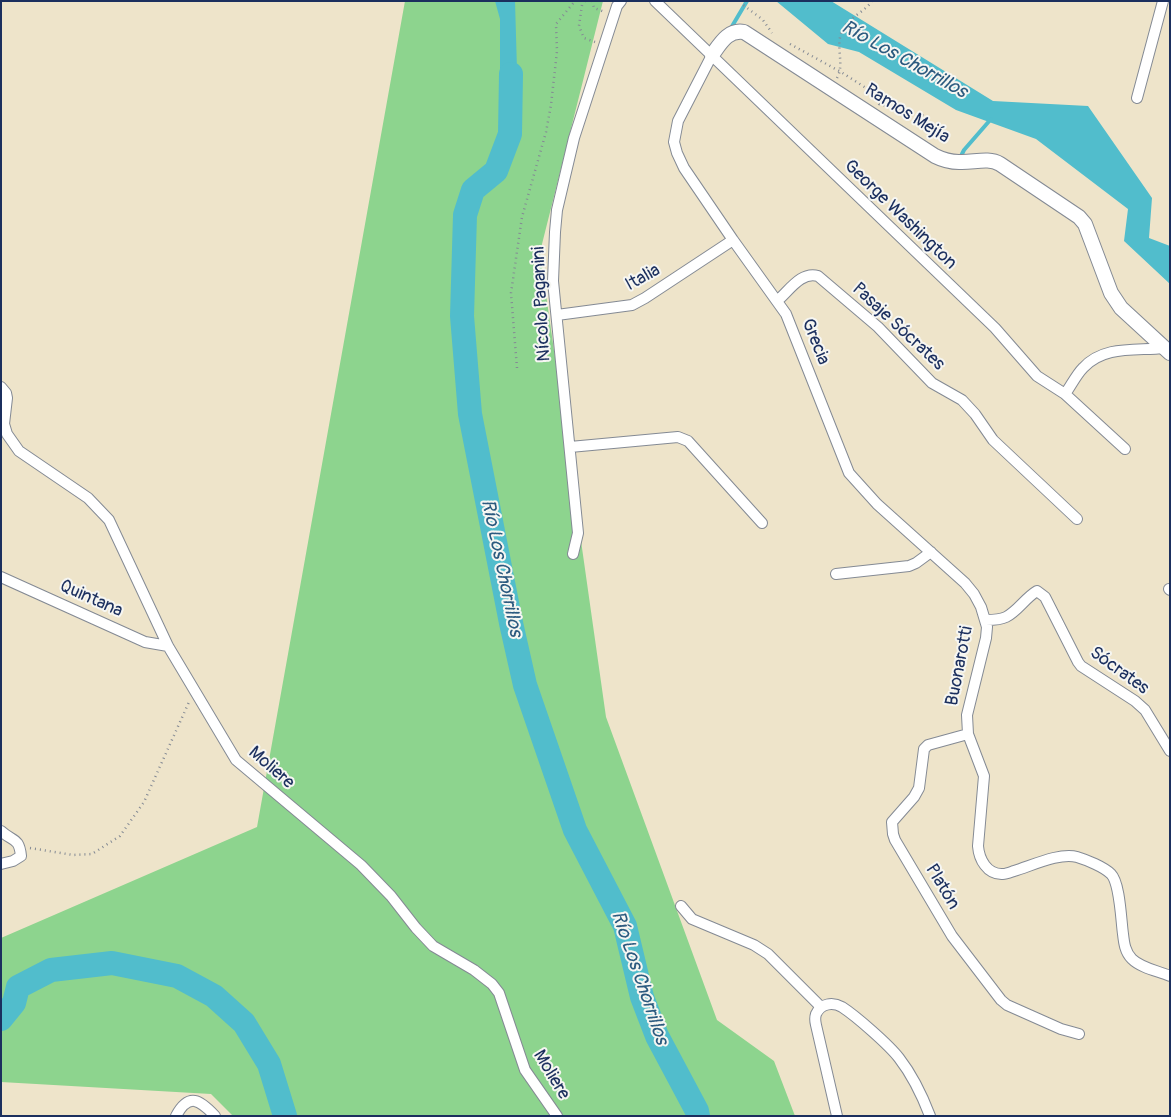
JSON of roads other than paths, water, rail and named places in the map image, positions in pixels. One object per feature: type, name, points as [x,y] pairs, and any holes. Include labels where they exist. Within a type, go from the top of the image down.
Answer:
[{"type":"street","name":"Nícolo Paganini","points":[[573,554],[578,533],[553,282],[555,232],[557,210],[574,138],[617,6],[621,1]]},
{"type":"street","name":"George Washington","points":[[655,1],[995,328],[1037,376],[1065,394],[1125,449]]},
{"type":"street","points":[[1137,98],[1159,2]]},
{"type":"street","name":"Ramos Mejía","points":[[712,56],[726,37],[739,31],[744,32],[935,156],[945,160],[960,162],[994,160],[1079,217],[1085,224],[1112,293],[1121,308],[1167,350]]},
{"type":"street","name":"Grecia","points":[[712,56],[678,121],[674,142],[684,168],[732,240],[778,302],[793,328],[849,473],[877,504],[966,584],[974,594],[986,620]]},
{"type":"street","name":"Italia","points":[[557,315],[632,304],[645,298],[732,240]]},
{"type":"street","name":"Pasaje Sócrates","points":[[778,302],[806,276],[818,276],[878,327],[932,383],[962,400],[975,414],[993,440],[1077,519]]},
{"type":"street","points":[[1065,394],[1083,368],[1104,353],[1118,350],[1167,350]]},
{"type":"street","name":"Moliere","points":[[1,387],[6,393],[7,398],[4,424],[7,434],[19,451],[88,498],[109,520],[168,646],[236,760],[361,865],[391,896],[433,946],[474,970],[492,984],[499,993],[525,1070],[557,1116]]},
{"type":"street","points":[[570,447],[678,437],[688,441],[762,523]]},
{"type":"street","points":[[836,574],[909,566],[931,552]]},
{"type":"street","name":"Quintana","points":[[1,577],[146,642],[168,646]]},
{"type":"street","name":"Sócrates","points":[[986,620],[1006,617],[1037,591],[1045,597],[1078,662],[1136,701],[1145,710],[1170,751]]},
{"type":"street","name":"Buonarotti","points":[[986,620],[986,638],[967,715],[968,734],[984,776],[978,854],[986,868],[1003,874],[1065,856],[1078,857],[1107,870],[1113,875],[1116,885],[1125,949],[1137,963],[1170,976]]},
{"type":"street","name":"Platón","points":[[968,734],[928,745],[924,749],[919,788],[914,797],[892,822],[893,834],[952,936],[1001,1000],[1016,1009],[1079,1034]]},
{"type":"street","points":[[1,831],[17,841],[20,846],[21,856],[13,861],[1,864]]},
{"type":"street","points":[[681,906],[692,919],[754,945],[768,954],[821,1007]]},
{"type":"street","points":[[837,1116],[815,1014],[821,1007],[831,1003],[841,1006],[899,1057],[921,1093],[930,1116]]},
{"type":"street","points":[[176,1116],[181,1106],[189,1101],[197,1100],[215,1116]]},
{"type":"water","points":[[495,1],[515,1],[518,105],[500,105],[500,19]]},
{"type":"water","points":[[776,1],[831,1],[993,101],[1088,106],[1152,198],[1149,238],[1170,246],[1170,284],[1124,241],[1128,209],[1036,139],[956,110],[859,52],[828,44]]},
{"type":"waterway","points":[[731,28],[747,1]]},
{"type":"waterway","name":"Río Los Chorrillos","points":[[511,74],[510,134],[496,171],[473,190],[465,215],[462,316],[470,414],[525,685],[575,830],[625,926],[642,997],[657,1036],[698,1116]]},
{"type":"waterway","points":[[959,160],[964,150],[991,119]]},
{"type":"waterway","name":"Río Los Chorrillos","points":[[1,1019],[14,1003],[18,987],[51,970],[112,963],[177,976],[214,996],[244,1023],[269,1064],[285,1116]]}]
